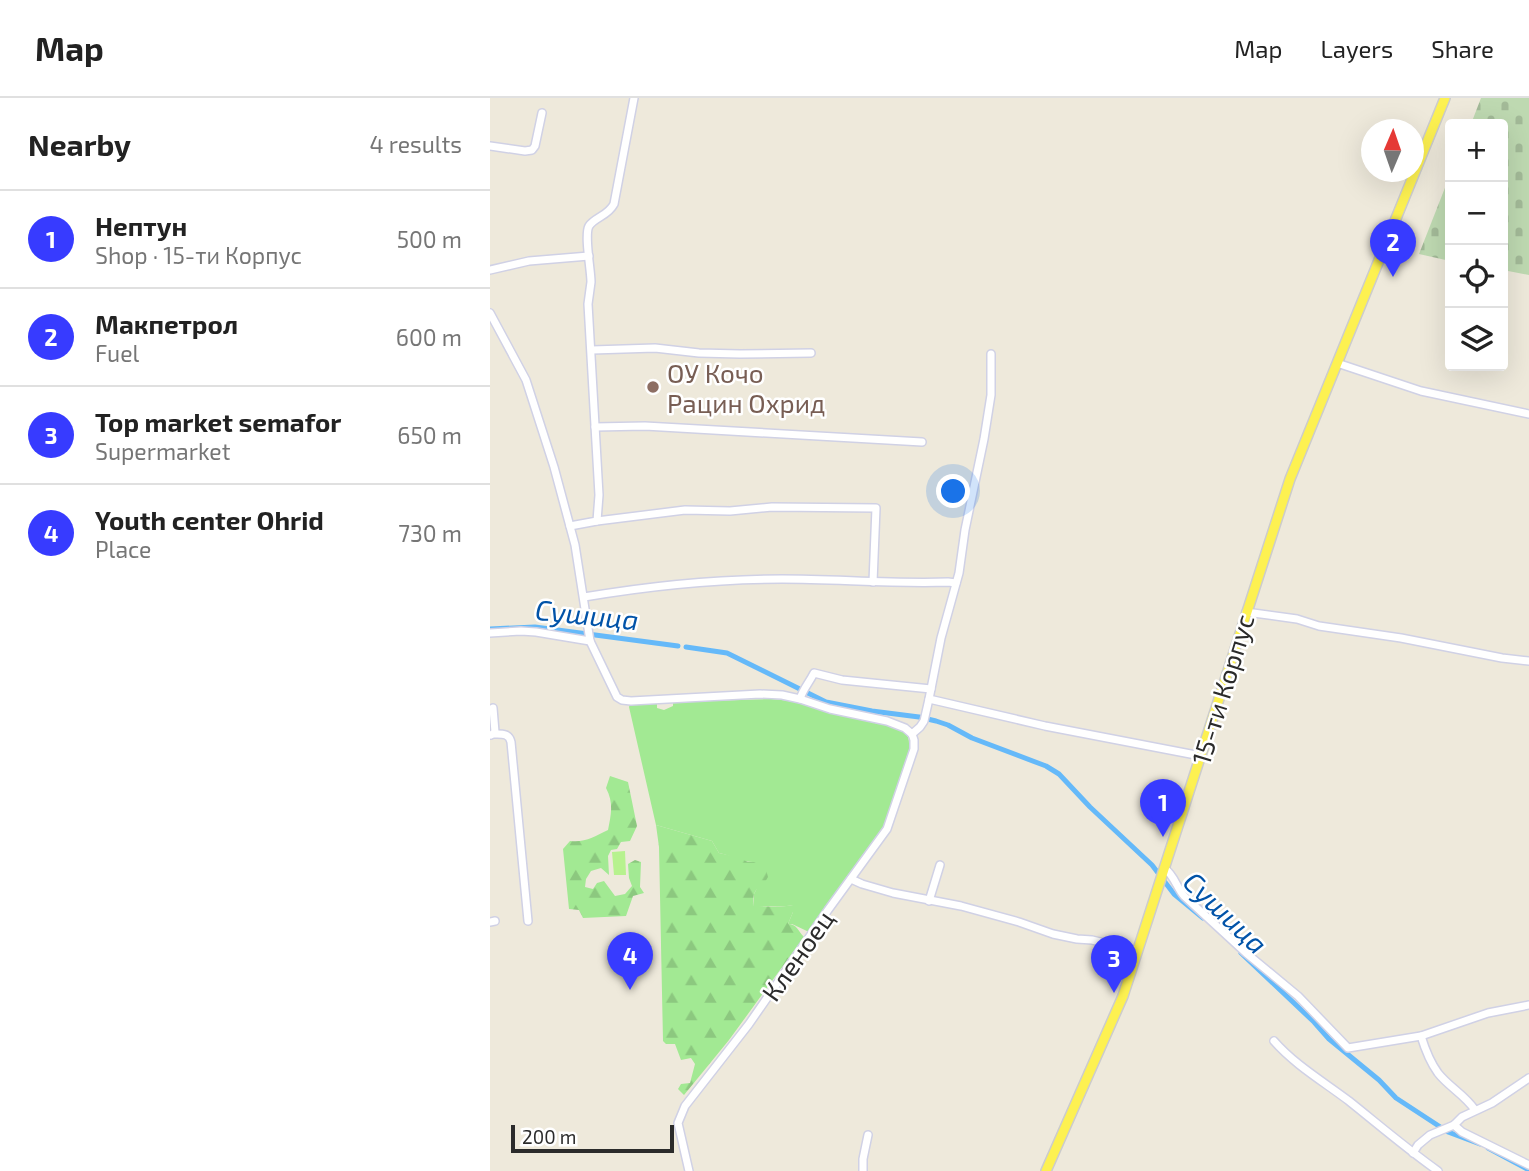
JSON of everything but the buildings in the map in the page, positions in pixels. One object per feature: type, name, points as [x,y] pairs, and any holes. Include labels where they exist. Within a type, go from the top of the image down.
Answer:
[{"type":"main road","name":"15-ти Корпус","points":[[1046,1171],[1123,996],[1290,479],[1444,98]]},
{"type":"street","points":[[597,521],[599,508],[588,304],[591,285],[588,227],[614,204],[634,98]]},
{"type":"street","points":[[490,146],[532,150],[542,113]]},
{"type":"street","points":[[490,270],[529,261],[589,256]]},
{"type":"street","points":[[490,313],[526,380],[554,467],[579,562],[590,641],[617,697],[622,700],[782,695],[802,692],[830,709],[898,725],[912,734],[920,727],[925,717],[941,638],[959,573],[991,395],[991,354]]},
{"type":"street","points":[[592,350],[655,348],[699,353],[811,353]]},
{"type":"street","points":[[1337,363],[1421,390],[1529,414]]},
{"type":"street","points":[[595,428],[645,426],[922,442]]},
{"type":"street","points":[[570,526],[685,510],[876,508],[873,582]]},
{"type":"street","points":[[584,597],[641,588],[781,579],[956,583]]},
{"type":"street","points":[[1246,612],[1297,619],[1319,626],[1401,638],[1499,658],[1529,661]]},
{"type":"street","points":[[490,633],[536,632],[590,641]]},
{"type":"street","points":[[802,692],[814,673],[842,680],[931,689]]},
{"type":"street","points":[[929,699],[1034,724],[1201,756]]},
{"type":"street","points":[[492,708],[492,734],[506,734],[511,742],[528,921]]},
{"type":"street","name":"Кленоец","points":[[689,1171],[678,1123],[681,1114],[891,822],[914,749],[912,734]]},
{"type":"street","points":[[929,901],[940,865]]},
{"type":"street","points":[[1164,871],[1170,873],[1184,896],[1298,996],[1346,1047],[1351,1049],[1421,1036],[1488,1013],[1529,1006]]},
{"type":"street","points":[[851,879],[929,901],[961,906],[1065,937],[1092,940],[1138,951]]},
{"type":"street","points":[[1421,1036],[1429,1058],[1438,1072],[1468,1100],[1475,1111]]},
{"type":"street","points":[[1273,1041],[1438,1171]]},
{"type":"street","points":[[1413,1153],[1423,1140],[1435,1132],[1492,1103],[1529,1078]]},
{"type":"street","points":[[1448,1127],[1529,1165]]},
{"type":"street","points":[[863,1171],[868,1135]]},
{"type":"green space","points":[[1481,98],[1529,98],[1529,275],[1508,271],[1508,119],[1473,119]]},
{"type":"green space","points":[[1445,188],[1445,260],[1419,254]]},
{"type":"green space","points":[[771,699],[809,705],[896,727],[909,739],[909,750],[884,825],[809,932],[788,924],[793,905],[753,907],[757,888],[755,862],[719,853],[712,841],[656,825],[629,707],[630,704],[657,702],[657,708],[664,710],[673,706],[673,702]]},
{"type":"green space","points":[[610,776],[628,782],[637,826],[630,841],[621,842],[617,849],[611,850],[608,856],[609,875],[601,868],[591,871],[585,887],[593,889],[597,883],[604,881],[615,896],[625,894],[632,886],[628,864],[635,860],[641,862],[640,887],[644,893],[633,896],[626,916],[583,918],[579,910],[569,909],[563,849],[570,841],[585,840],[608,830],[611,804],[606,788]]},
{"type":"green space","points":[[656,825],[712,841],[719,853],[748,862],[764,862],[768,877],[755,892],[753,906],[793,905],[788,924],[804,937],[729,1040],[684,1095],[678,1089],[681,1084],[690,1083],[695,1064],[691,1058],[681,1060],[675,1044],[666,1044],[663,1041],[659,847]]},
{"type":"green space","points":[[625,851],[626,875],[614,875],[612,852]]},
{"type":"waterway","name":"Сушица","points":[[490,629],[535,627],[678,646]]},
{"type":"waterway","name":"Сушица","points":[[686,647],[727,653],[826,702],[936,721],[972,738],[1046,766],[1059,774],[1152,865],[1174,894],[1203,918]]},
{"type":"waterway","name":"Сушица","points":[[1241,953],[1329,1039],[1379,1080],[1396,1098],[1448,1132],[1480,1144]]},
{"type":"waterway","name":"Сушица","points":[[1488,1148],[1529,1170]]},
{"type":"place","name":"Макпетрол","points":[[1393,277]]},
{"type":"place","name":"ОУ Кочо Рацин Охрид","points":[[653,387]]},
{"type":"place","name":"Нептун","points":[[1163,837]]},
{"type":"place","name":"Youth center Ohrid","points":[[630,990]]},
{"type":"place","name":"Top market semafor","points":[[1114,993]]}]
